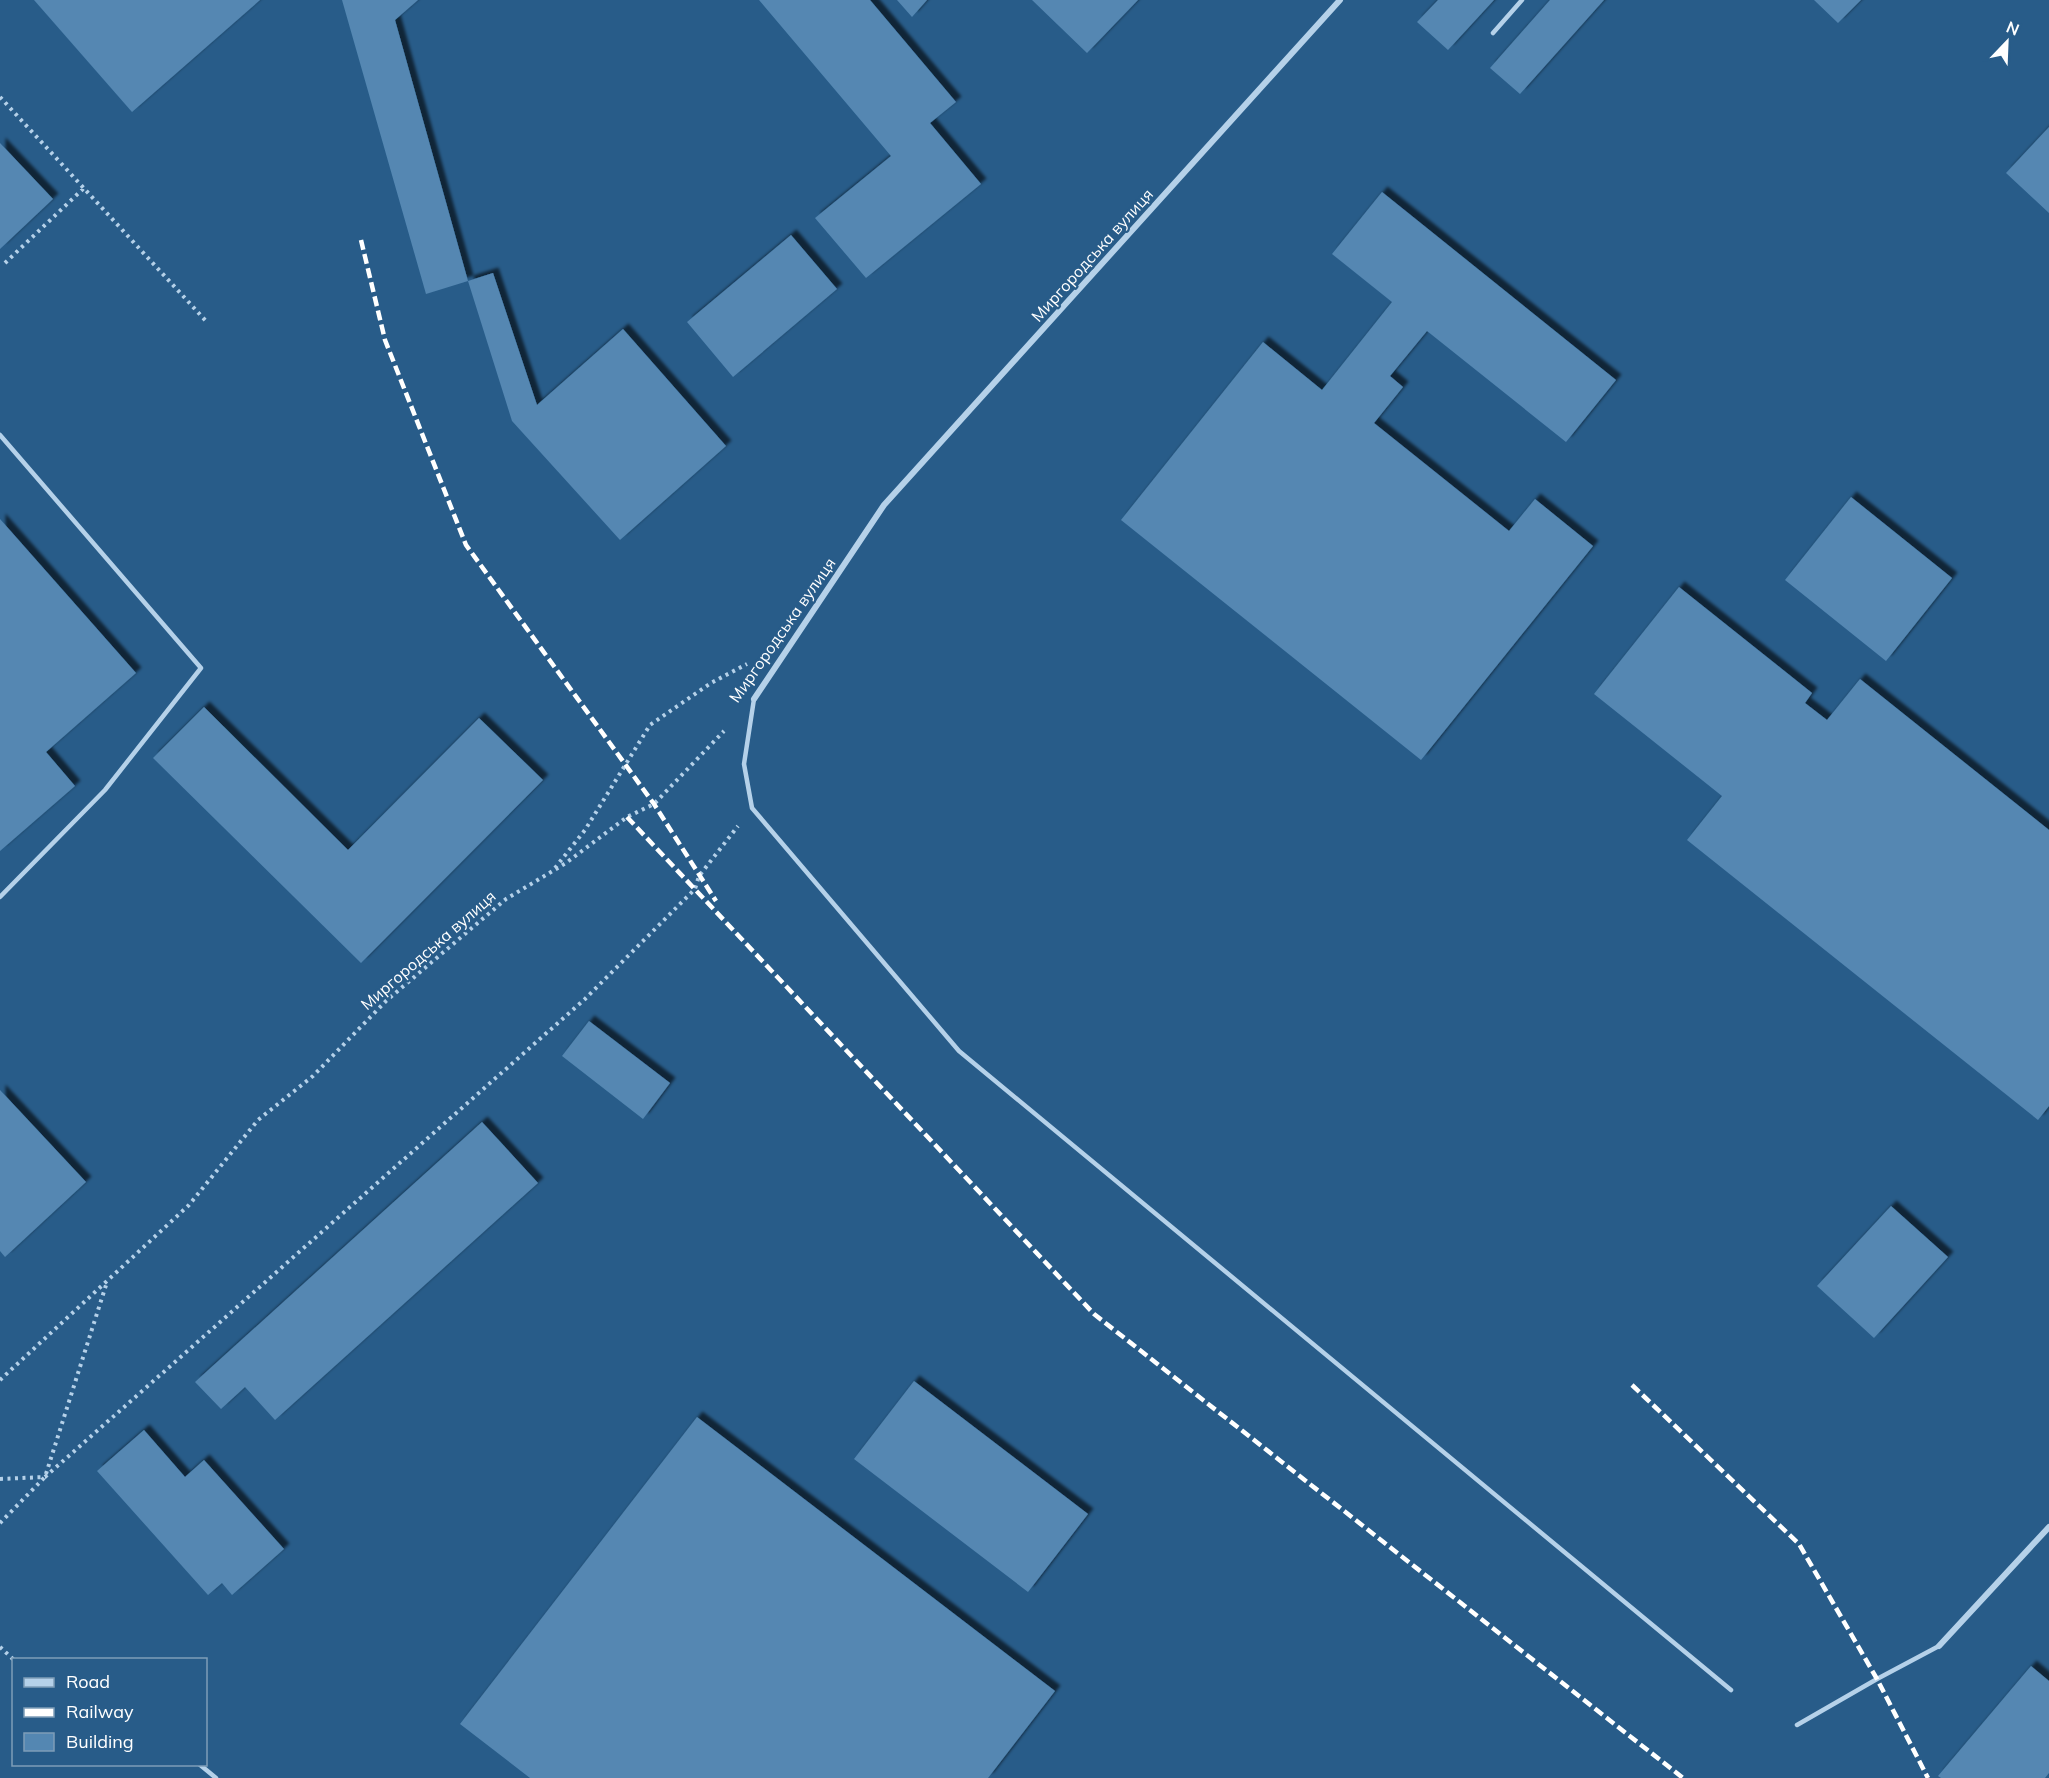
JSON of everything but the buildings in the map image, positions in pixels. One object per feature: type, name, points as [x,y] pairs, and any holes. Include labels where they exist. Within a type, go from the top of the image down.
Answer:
[{"type":"street","name":"Миргородська вулиця","points":[[754,699],[884,505],[1340,0]]},
{"type":"street","points":[[1939,1646],[2049,1527]]},
{"type":"lane","points":[[1493,33],[1522,0]]},
{"type":"lane","points":[[0,435],[201,668],[105,790],[0,897]]},
{"type":"lane","points":[[754,699],[744,764],[752,808],[959,1051],[1731,1690]]},
{"type":"lane","points":[[1797,1725],[1939,1646]]},
{"type":"lane","points":[[201,1766],[216,1778]]},
{"type":"path","points":[[0,97],[206,321]]},
{"type":"path","points":[[5,263],[84,188]]},
{"type":"path","points":[[552,871],[585,830],[650,725],[711,683],[753,661]]},
{"type":"path","name":"Миргородська вулиця","points":[[0,1380],[189,1205],[258,1120],[313,1076],[386,1001],[506,899],[552,871],[627,817],[654,804],[754,699]]},
{"type":"path","points":[[0,1523],[45,1477],[585,999],[695,889],[699,876],[752,808]]},
{"type":"path","points":[[45,1477],[107,1281]]},
{"type":"path","points":[[0,1479],[45,1477]]},
{"type":"path","points":[[0,1647],[13,1658]]},
{"type":"railway","points":[[361,240],[385,340],[466,545],[654,804],[716,901]]},
{"type":"railway","points":[[627,817],[1094,1314],[1683,1778]]},
{"type":"railway","points":[[1632,1385],[1799,1544],[1877,1679],[1928,1778]]}]
